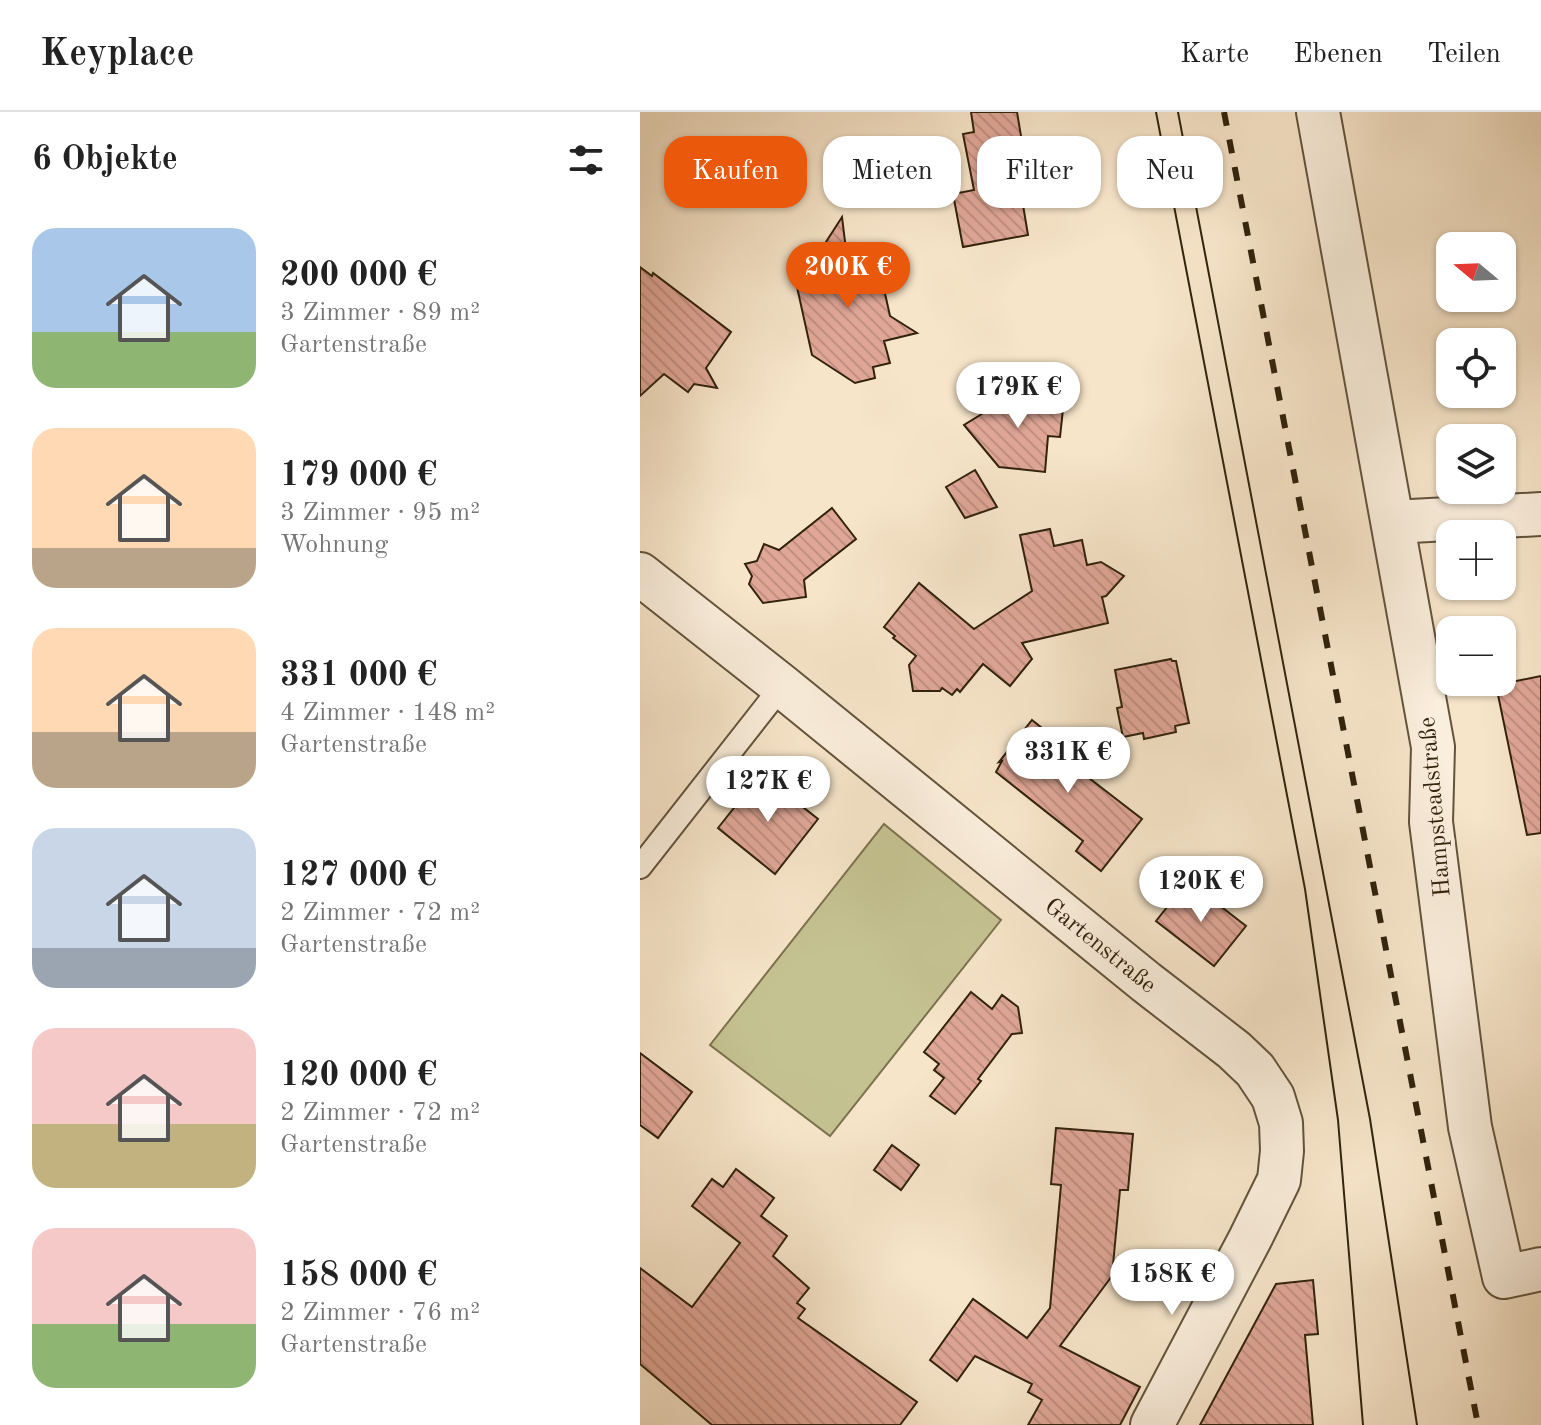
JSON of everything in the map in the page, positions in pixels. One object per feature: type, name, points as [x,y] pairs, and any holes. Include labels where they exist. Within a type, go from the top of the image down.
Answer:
[{"type":"street","name":"Hampsteadstraße","points":[[1318,112],[1433,747],[1431,822],[1470,1127],[1504,1277],[1541,1269]]},
{"type":"street","points":[[1393,522],[1541,514]]},
{"type":"street","name":"Gartenstraße","points":[[640,574],[1234,1050],[1255,1070],[1273,1097],[1281,1123],[1279,1180],[1152,1425]]},
{"type":"lane","points":[[640,867],[782,686]]},
{"type":"shaded area","points":[[884,824],[1001,920],[830,1136],[710,1045]]},
{"type":"building","points":[[971,112],[1017,112],[1021,136],[977,136],[977,208],[1024,208],[1028,235],[963,247],[956,208],[961,208],[961,192],[974,190],[963,134],[974,132]]},
{"type":"building","points":[[842,217],[846,250],[863,246],[868,269],[903,261],[884,289],[890,316],[917,333],[884,341],[890,363],[873,367],[875,378],[855,383],[812,355],[797,287]]},
{"type":"building","points":[[640,267],[652,276],[653,273],[731,332],[706,368],[717,388],[694,384],[688,392],[664,374],[640,396]]},
{"type":"building","points":[[987,392],[1064,400],[1060,437],[1048,436],[1045,472],[999,467],[964,425],[985,412]]},
{"type":"building","points":[[975,470],[997,507],[965,518],[946,487]]},
{"type":"building","points":[[832,508],[856,539],[804,580],[806,597],[763,603],[749,584],[752,576],[745,564],[757,561],[764,544],[779,550]]},
{"type":"building","points":[[1050,529],[1054,546],[1082,540],[1087,565],[1101,562],[1124,576],[1102,597],[1108,623],[1022,643],[1032,659],[1010,686],[983,664],[960,692],[957,689],[952,695],[942,688],[940,691],[913,691],[909,665],[916,656],[884,627],[919,583],[974,629],[1032,591],[1020,535]]},
{"type":"building","points":[[1171,659],[1176,661],[1189,723],[1175,726],[1176,732],[1144,739],[1143,733],[1123,737],[1117,708],[1122,707],[1115,670]]},
{"type":"building","points":[[1541,676],[1541,833],[1527,835],[1498,696],[1516,696],[1516,681]]},
{"type":"building","points":[[1032,720],[1067,748],[1054,751],[1142,819],[1101,871],[1076,851],[1083,841],[996,772],[1002,761],[999,762]]},
{"type":"building","points":[[761,774],[818,819],[775,874],[718,828]]},
{"type":"building","points":[[1188,881],[1246,926],[1214,966],[1156,921]]},
{"type":"building","points":[[971,992],[992,1009],[1002,995],[1018,1007],[1022,1033],[1012,1034],[955,1114],[930,1096],[944,1078],[934,1070],[939,1064],[924,1052]]},
{"type":"building","points":[[640,1053],[692,1092],[658,1138],[640,1125]]},
{"type":"building","points":[[1056,1128],[1133,1134],[1128,1190],[1120,1190],[1112,1276],[1060,1346],[1140,1387],[1120,1425],[1028,1425],[1042,1400],[1028,1392],[1032,1384],[975,1356],[957,1381],[930,1360],[973,1299],[1027,1338],[1050,1308],[1061,1185],[1051,1184]]},
{"type":"building","points":[[892,1145],[919,1165],[901,1190],[874,1170]]},
{"type":"building","points":[[736,1169],[774,1198],[761,1216],[787,1236],[773,1256],[809,1288],[797,1303],[805,1309],[798,1318],[917,1402],[900,1425],[712,1425],[640,1364],[640,1268],[692,1307],[740,1243],[692,1206],[712,1179],[723,1187]]},
{"type":"building","points":[[1313,1280],[1318,1334],[1305,1335],[1313,1425],[1200,1425],[1276,1284]]},
{"type":"tram line","points":[[1156,112],[1305,889],[1338,1120],[1363,1425]]},
{"type":"tram line","points":[[1178,112],[1370,1119],[1417,1425]]},
{"type":"railway","points":[[1224,112],[1478,1425]]}]
